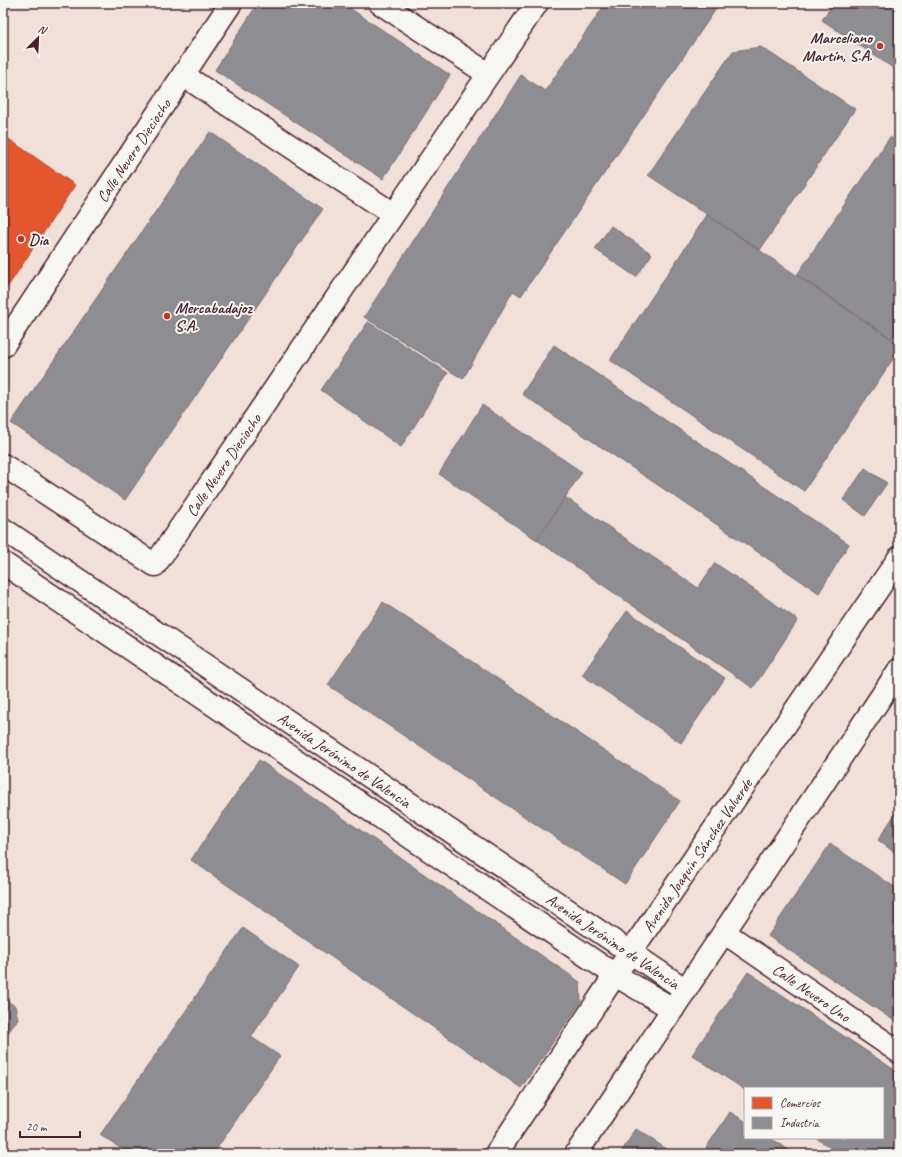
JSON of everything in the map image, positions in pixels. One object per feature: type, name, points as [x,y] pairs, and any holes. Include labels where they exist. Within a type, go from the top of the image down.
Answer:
[{"type":"street","name":"Calle Nevero Dieciocho","points":[[3,346],[231,3]]},
{"type":"street","points":[[380,3],[488,74]]},
{"type":"street","name":"Calle Nevero Dieciocho","points":[[3,465],[155,564],[537,3]]},
{"type":"street","points":[[183,75],[393,214]]},
{"type":"street","name":"Avenida Jerónimo de Valencia","points":[[3,529],[686,990]]},
{"type":"street","name":"Avenida Joaquín Sánchez Valverde","points":[[496,1154],[615,975],[899,558]]},
{"type":"street","name":"Avenida Jerónimo de Valencia","points":[[3,563],[615,975],[673,1009]]},
{"type":"street","points":[[576,1154],[725,933],[899,670]]},
{"type":"street","name":"Calle Nevero Uno","points":[[725,933],[899,1052]]},
{"type":"shaded area","points":[[3,3],[899,3],[899,1154],[3,1154]]},
{"type":"building: Comercios","name":"Dia","points":[[3,135],[75,185],[3,294]]},
{"type":"building: Industria","points":[[258,3],[342,3],[450,75],[383,179],[215,70]]},
{"type":"building: Industria","points":[[606,3],[720,3],[521,296],[513,291],[463,379],[364,317],[521,75],[545,91]]},
{"type":"building: Industria","name":"Marceliano Martín, S.A.","points":[[833,3],[899,3],[899,72],[822,20]]},
{"type":"building: Industria","points":[[761,47],[855,109],[760,250],[648,175],[733,51]]},
{"type":"building: Industria","name":"Mercabadajoz S.A.","points":[[210,132],[323,209],[125,500],[11,423]]},
{"type":"building: Industria","points":[[890,137],[899,143],[899,328],[892,339],[797,275]]},
{"type":"building: Industria","points":[[707,215],[899,344],[899,350],[804,491],[610,360]]},
{"type":"building: Industria","points":[[611,226],[652,254],[636,277],[595,249]]},
{"type":"building: Industria","points":[[368,322],[448,373],[401,447],[321,390]]},
{"type":"building: Industria","points":[[554,345],[849,544],[819,593],[522,394]]},
{"type":"building: Industria","points":[[482,405],[582,472],[537,540],[439,474]]},
{"type":"building: Industria","points":[[865,468],[887,483],[865,516],[843,500]]},
{"type":"building: Industria","points":[[565,497],[698,588],[715,563],[798,620],[753,688],[537,540]]},
{"type":"building: Industria","points":[[383,602],[680,801],[625,884],[328,685]]},
{"type":"building: Industria","points":[[627,611],[725,678],[681,743],[582,675]]},
{"type":"building: Industria","points":[[259,760],[580,982],[581,1002],[521,1088],[191,860]]},
{"type":"building: Industria","points":[[899,808],[899,856],[878,840]]},
{"type":"building: Industria","points":[[830,844],[899,890],[899,1024],[768,936]]},
{"type":"building: Industria","points":[[243,928],[299,967],[251,1037],[280,1056],[213,1154],[123,1154],[125,1151],[100,1135]]},
{"type":"building: Industria","points":[[748,972],[899,1073],[899,1154],[840,1154],[818,1139],[884,1139],[884,1087],[744,1087],[744,1089],[692,1055]]},
{"type":"building: Industria","points":[[3,998],[15,1006],[18,1019],[3,1040]]},
{"type":"building: Industria","points":[[730,1112],[744,1120],[744,1139],[772,1139],[795,1154],[715,1154],[706,1148]]},
{"type":"building: Industria","points":[[636,1129],[674,1154],[620,1154]]},
{"type":"place","name":"Marceliano Martín, S.A.","points":[[880,46]]},
{"type":"place","name":"Dia","points":[[21,239]]},
{"type":"place","name":"Mercabadajoz S.A.","points":[[167,316]]}]
